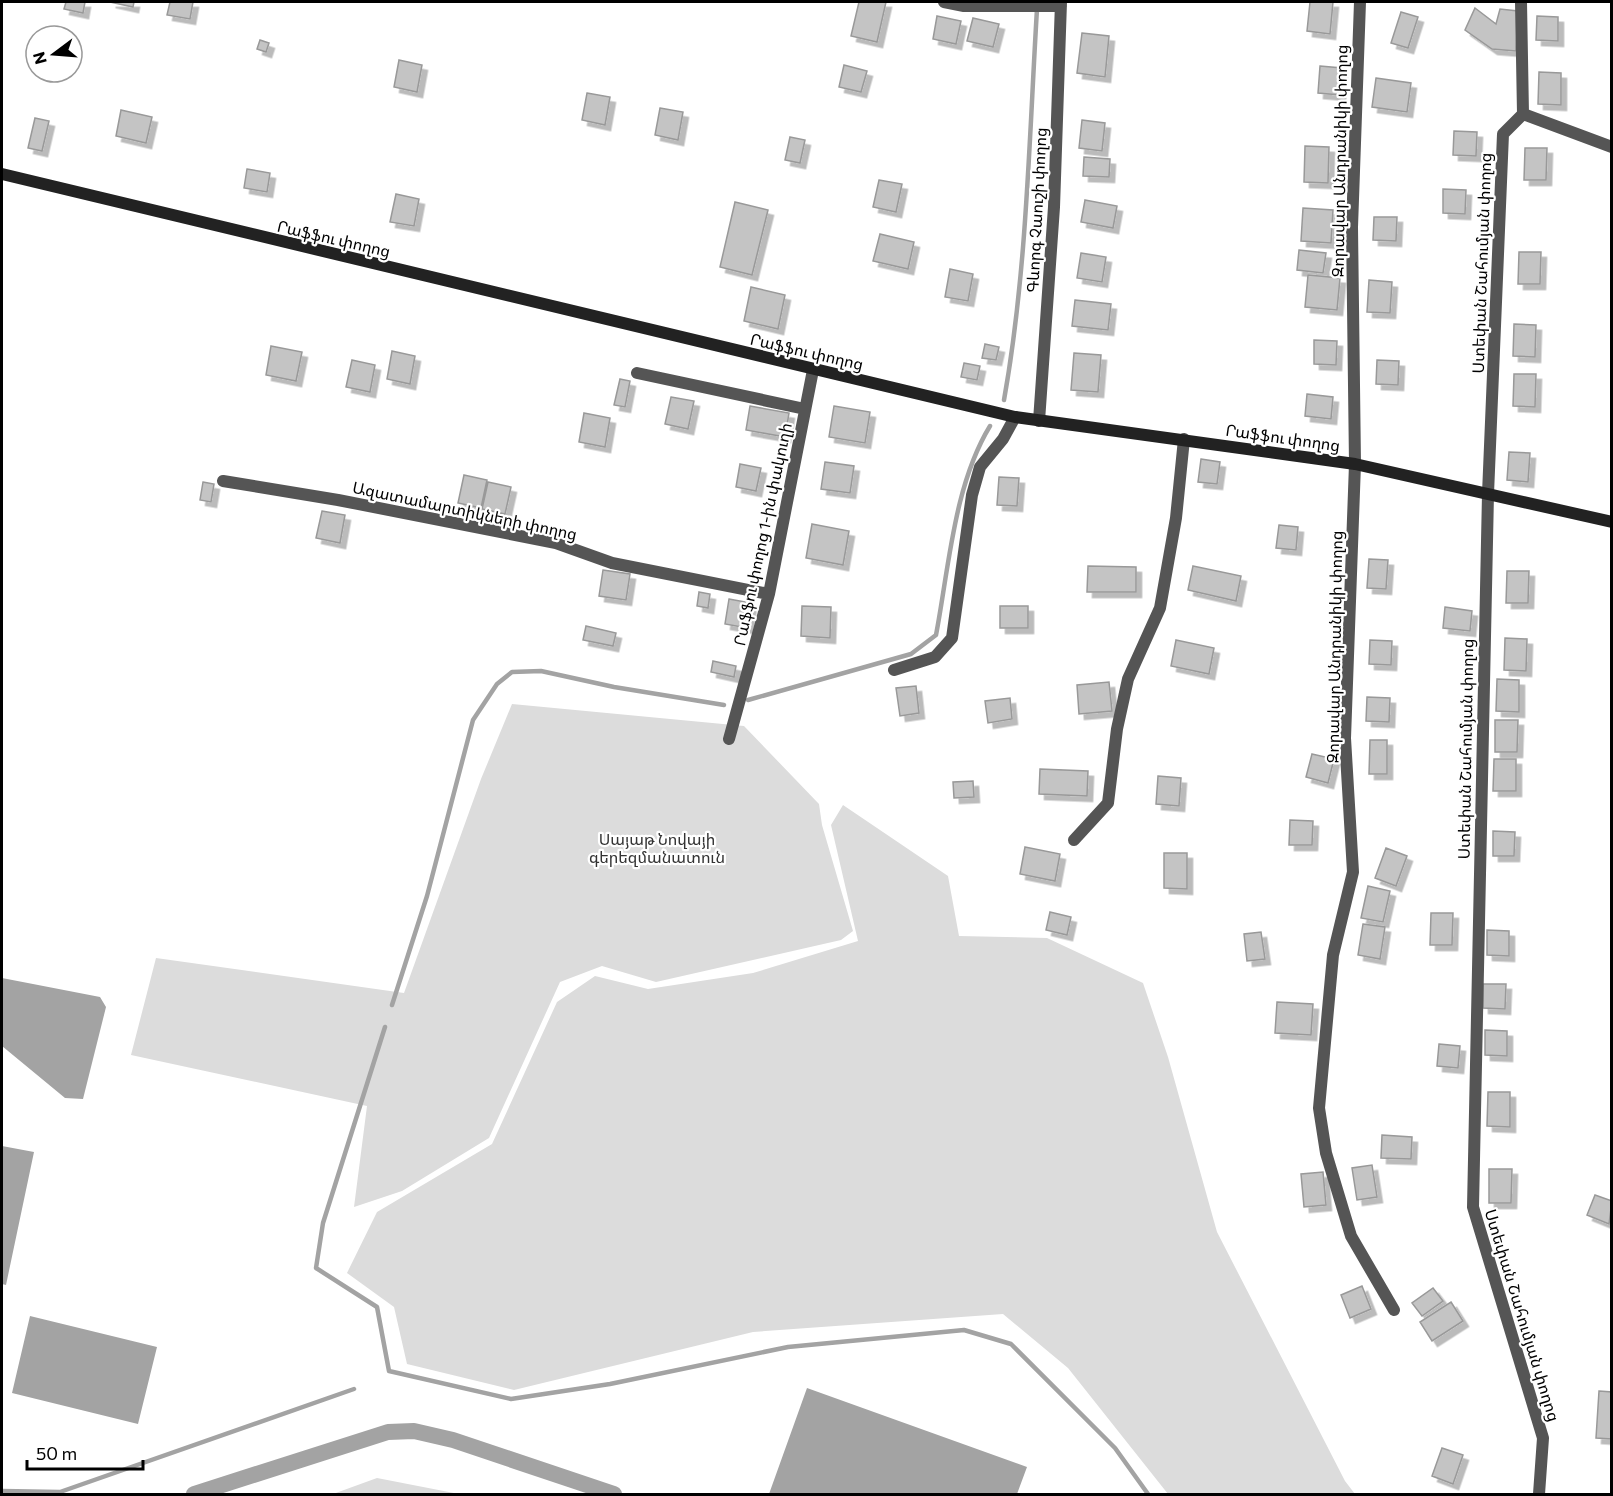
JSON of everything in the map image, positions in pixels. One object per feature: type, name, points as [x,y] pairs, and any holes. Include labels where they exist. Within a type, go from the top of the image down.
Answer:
[{"type":"main road","name":"Րաֆֆու փողոց","points":[[2,174],[1015,417],[1355,464],[1611,522]]},
{"type":"street","points":[[944,2],[964,6],[1061,4]]},
{"type":"street","name":"Զորավար Անդրանիկի փողոց","points":[[1360,2],[1352,227],[1355,464],[1346,738],[1353,872],[1334,955],[1319,1108],[1326,1153],[1352,1236],[1394,1310]]},
{"type":"street","points":[[1521,2],[1523,114],[1611,147]]},
{"type":"street","name":"Գևորգ Չաուշի փողոց","points":[[1039,421],[1054,207],[1061,4]]},
{"type":"street","name":"Ստեփան Շահումյան փողոց","points":[[1523,114],[1503,134],[1488,494],[1473,1207],[1543,1438],[1539,1494]]},
{"type":"street","name":"Րաֆֆու փողոց 1-ին փակուղի","points":[[729,739],[769,594],[813,370]]},
{"type":"street","points":[[637,373],[805,409]]},
{"type":"street","points":[[894,670],[935,657],[952,638],[972,495],[980,467],[1003,439],[1015,417]]},
{"type":"street","points":[[1074,840],[1108,803],[1117,729],[1128,679],[1160,608],[1176,518],[1184,439]]},
{"type":"street","name":"Ազատամարտիկների փողոց","points":[[223,480],[556,543],[612,563],[769,594]]},
{"type":"green space","name":"Սայաթ Նովայի գերեզմանատուն","points":[[512,704],[744,726],[819,804],[822,825],[853,931],[841,940],[656,982],[602,966],[560,982],[489,1138],[402,1191],[354,1207],[367,1106],[131,1055],[156,958],[404,993],[481,779]]},
{"type":"green space","points":[[843,805],[948,876],[959,936],[1047,938],[1143,983],[1168,1057],[1217,1232],[1345,1481],[1355,1494],[1168,1494],[1068,1368],[1003,1314],[753,1332],[514,1390],[407,1364],[394,1307],[347,1273],[377,1212],[492,1144],[557,1002],[595,976],[648,989],[753,973],[858,941],[831,825]]},
{"type":"green space","points":[[377,1478],[459,1494],[333,1494]]},
{"type":"shaded area","points":[[2,978],[100,997],[106,1007],[83,1099],[65,1098],[2,1046]]},
{"type":"shaded area","points":[[2,1146],[34,1152],[6,1285],[2,1284]]},
{"type":"shaded area","points":[[30,1316],[157,1347],[138,1424],[12,1393]]},
{"type":"shaded area","points":[[807,1388],[1027,1467],[1017,1494],[769,1494]]},
{"type":"building","points":[[66,2],[85,2],[83,13],[64,9]]},
{"type":"building","points":[[110,2],[134,2],[133,7]]},
{"type":"building","points":[[170,2],[193,2],[190,19],[167,15]]},
{"type":"building","points":[[859,2],[886,2],[877,42],[851,36]]},
{"type":"building","points":[[1310,2],[1333,2],[1330,34],[1307,31]]},
{"type":"building","points":[[1475,8],[1496,24],[1500,9],[1518,11],[1516,51],[1492,49],[1465,30]]},
{"type":"building","points":[[1401,12],[1418,17],[1408,48],[1391,43]]},
{"type":"building","points":[[937,16],[961,21],[956,44],[933,39]]},
{"type":"building","points":[[1537,16],[1558,17],[1558,41],[1536,40]]},
{"type":"building","points":[[973,18],[999,24],[993,47],[967,41]]},
{"type":"building","points":[[1082,33],[1109,36],[1105,77],[1077,73]]},
{"type":"building","points":[[260,40],[269,43],[266,52],[257,49]]},
{"type":"building","points":[[399,60],[422,65],[417,92],[394,87]]},
{"type":"building","points":[[844,65],[867,71],[861,92],[839,87]]},
{"type":"building","points":[[1320,66],[1342,68],[1340,95],[1318,93]]},
{"type":"building","points":[[1539,72],[1561,73],[1561,105],[1538,104]]},
{"type":"building","points":[[1376,78],[1411,83],[1407,112],[1372,107]]},
{"type":"building","points":[[587,93],[610,97],[605,125],[582,120]]},
{"type":"building","points":[[660,108],[683,112],[678,140],[655,135]]},
{"type":"building","points":[[121,110],[152,117],[146,143],[116,136]]},
{"type":"building","points":[[35,118],[49,121],[42,151],[28,148]]},
{"type":"building","points":[[1082,120],[1105,123],[1102,151],[1079,148]]},
{"type":"building","points":[[1454,131],[1477,132],[1476,156],[1453,155]]},
{"type":"building","points":[[790,137],[805,140],[800,163],[785,160]]},
{"type":"building","points":[[1305,146],[1329,147],[1328,183],[1304,182]]},
{"type":"building","points":[[1525,148],[1547,148],[1546,180],[1524,180]]},
{"type":"building","points":[[1084,157],[1110,159],[1109,177],[1083,176]]},
{"type":"building","points":[[247,169],[270,173],[267,192],[244,188]]},
{"type":"building","points":[[879,180],[902,184],[896,212],[873,207]]},
{"type":"building","points":[[1443,189],[1466,190],[1465,214],[1443,213]]},
{"type":"building","points":[[396,194],[419,199],[414,226],[390,222]]},
{"type":"building","points":[[1085,200],[1117,206],[1113,228],[1081,222]]},
{"type":"building","points":[[735,202],[768,210],[752,275],[720,267]]},
{"type":"building","points":[[1303,208],[1333,210],[1331,243],[1301,241]]},
{"type":"building","points":[[1374,217],[1397,217],[1396,241],[1373,240]]},
{"type":"building","points":[[880,234],[914,242],[908,269],[873,261]]},
{"type":"building","points":[[1299,250],[1326,253],[1323,273],[1297,270]]},
{"type":"building","points":[[1519,252],[1541,252],[1540,284],[1518,284]]},
{"type":"building","points":[[1081,253],[1106,257],[1102,282],[1077,278]]},
{"type":"building","points":[[950,269],[973,274],[968,301],[945,297]]},
{"type":"building","points":[[1308,275],[1340,278],[1337,310],[1305,307]]},
{"type":"building","points":[[1369,280],[1392,282],[1390,313],[1367,312]]},
{"type":"building","points":[[751,287],[785,295],[778,329],[744,321]]},
{"type":"building","points":[[1075,300],[1111,304],[1108,330],[1072,326]]},
{"type":"building","points":[[1514,324],[1536,325],[1535,357],[1513,356]]},
{"type":"building","points":[[1314,340],[1337,341],[1336,365],[1314,364]]},
{"type":"building","points":[[985,344],[999,347],[996,360],[982,358]]},
{"type":"building","points":[[271,346],[302,352],[296,381],[266,375]]},
{"type":"building","points":[[392,351],[415,356],[410,384],[387,379]]},
{"type":"building","points":[[1074,353],[1101,355],[1098,392],[1071,390]]},
{"type":"building","points":[[352,360],[375,365],[370,392],[346,387]]},
{"type":"building","points":[[1377,360],[1399,361],[1398,385],[1376,384]]},
{"type":"building","points":[[964,363],[980,366],[977,380],[961,377]]},
{"type":"building","points":[[1514,374],[1536,374],[1535,407],[1513,406]]},
{"type":"building","points":[[620,379],[630,381],[625,407],[614,405]]},
{"type":"building","points":[[1307,394],[1333,397],[1331,419],[1305,416]]},
{"type":"building","points":[[671,397],[694,401],[688,429],[665,424]]},
{"type":"building","points":[[750,406],[789,413],[785,437],[746,430]]},
{"type":"building","points":[[834,406],[870,412],[865,443],[829,437]]},
{"type":"building","points":[[584,413],[610,418],[605,447],[579,442]]},
{"type":"building","points":[[1509,452],[1530,453],[1528,482],[1507,480]]},
{"type":"building","points":[[1201,459],[1220,462],[1217,484],[1198,482]]},
{"type":"building","points":[[825,462],[854,466],[850,493],[821,489]]},
{"type":"building","points":[[740,464],[761,468],[756,491],[736,487]]},
{"type":"building","points":[[464,475],[487,480],[481,508],[458,503]]},
{"type":"building","points":[[999,477],[1019,478],[1017,506],[997,505]]},
{"type":"building","points":[[203,482],[214,484],[211,502],[200,500]]},
{"type":"building","points":[[488,482],[511,487],[505,514],[482,509]]},
{"type":"building","points":[[322,511],[345,515],[340,543],[316,538]]},
{"type":"building","points":[[812,524],[849,531],[843,565],[806,558]]},
{"type":"building","points":[[1279,525],[1298,527],[1296,550],[1276,548]]},
{"type":"building","points":[[1369,559],[1388,560],[1386,589],[1367,588]]},
{"type":"building","points":[[1088,566],[1136,567],[1136,592],[1087,592]]},
{"type":"building","points":[[1193,566],[1241,576],[1236,601],[1188,590]]},
{"type":"building","points":[[603,570],[630,574],[626,600],[599,596]]},
{"type":"building","points":[[1507,571],[1529,571],[1528,603],[1506,603]]},
{"type":"building","points":[[699,592],[710,594],[708,608],[697,606]]},
{"type":"building","points":[[729,599],[751,603],[747,628],[725,624]]},
{"type":"building","points":[[802,606],[831,607],[830,638],[801,636]]},
{"type":"building","points":[[1000,606],[1028,606],[1028,628],[1000,628]]},
{"type":"building","points":[[1445,607],[1472,611],[1470,631],[1443,628]]},
{"type":"building","points":[[586,626],[616,633],[613,646],[583,640]]},
{"type":"building","points":[[1505,638],[1527,639],[1526,671],[1504,670]]},
{"type":"building","points":[[1176,640],[1214,648],[1209,674],[1171,666]]},
{"type":"building","points":[[1370,640],[1392,641],[1391,665],[1369,664]]},
{"type":"building","points":[[713,661],[736,666],[734,677],[711,672]]},
{"type":"building","points":[[1497,679],[1519,680],[1519,712],[1496,711]]},
{"type":"building","points":[[1109,682],[1112,711],[1079,714],[1077,685]]},
{"type":"building","points":[[916,686],[919,713],[900,716],[896,688]]},
{"type":"building","points":[[1367,697],[1390,698],[1389,722],[1366,721]]},
{"type":"building","points":[[1010,698],[1012,719],[988,723],[985,701]]},
{"type":"building","points":[[1495,720],[1518,720],[1517,752],[1495,752]]},
{"type":"building","points":[[1370,740],[1387,740],[1387,774],[1369,774]]},
{"type":"building","points":[[1312,754],[1334,759],[1328,783],[1306,777]]},
{"type":"building","points":[[1494,759],[1516,759],[1516,791],[1493,791]]},
{"type":"building","points":[[1040,769],[1088,771],[1087,796],[1039,794]]},
{"type":"building","points":[[1158,776],[1181,778],[1179,806],[1156,804]]},
{"type":"building","points":[[973,781],[974,797],[954,798],[953,782]]},
{"type":"building","points":[[1290,820],[1313,821],[1312,845],[1289,845]]},
{"type":"building","points":[[1493,831],[1515,832],[1514,856],[1493,856]]},
{"type":"building","points":[[1025,847],[1060,854],[1055,881],[1020,874]]},
{"type":"building","points":[[1386,848],[1407,856],[1396,886],[1375,878]]},
{"type":"building","points":[[1164,853],[1187,853],[1187,889],[1164,888]]},
{"type":"building","points":[[1368,886],[1390,891],[1383,922],[1361,918]]},
{"type":"building","points":[[1050,912],[1071,917],[1067,935],[1046,930]]},
{"type":"building","points":[[1431,913],[1453,913],[1452,945],[1430,945]]},
{"type":"building","points":[[1363,924],[1385,927],[1380,959],[1358,955]]},
{"type":"building","points":[[1487,930],[1509,931],[1509,956],[1487,955]]},
{"type":"building","points":[[1261,932],[1265,959],[1247,961],[1244,934]]},
{"type":"building","points":[[1483,984],[1506,984],[1505,1009],[1483,1008]]},
{"type":"building","points":[[1277,1002],[1313,1004],[1311,1035],[1275,1033]]},
{"type":"building","points":[[1485,1030],[1507,1031],[1507,1056],[1485,1055]]},
{"type":"building","points":[[1439,1044],[1460,1046],[1458,1068],[1437,1066]]},
{"type":"building","points":[[1488,1092],[1510,1092],[1510,1127],[1487,1126]]},
{"type":"building","points":[[1382,1135],[1412,1137],[1411,1159],[1381,1158]]},
{"type":"building","points":[[1372,1165],[1377,1197],[1357,1200],[1352,1168]]},
{"type":"building","points":[[1489,1169],[1512,1169],[1511,1203],[1489,1203]]},
{"type":"building","points":[[1323,1172],[1326,1205],[1304,1207],[1301,1174]]},
{"type":"building","points":[[1595,1195],[1612,1201],[1609,1224],[1587,1215]]},
{"type":"building","points":[[1362,1286],[1371,1309],[1350,1318],[1341,1295]]},
{"type":"building","points":[[1433,1288],[1443,1301],[1422,1316],[1412,1303]]},
{"type":"building","points":[[1451,1302],[1463,1321],[1432,1341],[1420,1322]]},
{"type":"building","points":[[1599,1391],[1612,1392],[1612,1439],[1596,1438]]},
{"type":"building","points":[[1442,1448],[1463,1455],[1453,1484],[1432,1476]]},
{"type":"waterway","points":[[1004,400],[1018,303],[1037,9]]},
{"type":"waterway","points":[[748,700],[911,654],[936,635],[954,527],[968,474],[990,426]]},
{"type":"waterway","points":[[392,1005],[427,896],[473,720],[497,684],[512,672],[541,671],[614,687],[724,705]]},
{"type":"waterway","points":[[385,1027],[323,1223],[316,1268],[377,1307],[389,1371],[511,1399],[610,1384],[788,1347],[964,1330],[1011,1344],[1115,1448],[1148,1494]]},
{"type":"waterway","points":[[2,1491],[60,1492],[354,1389]]},
{"type":"waterway","points":[[194,1494],[388,1432],[414,1431],[453,1440],[614,1494]]}]
